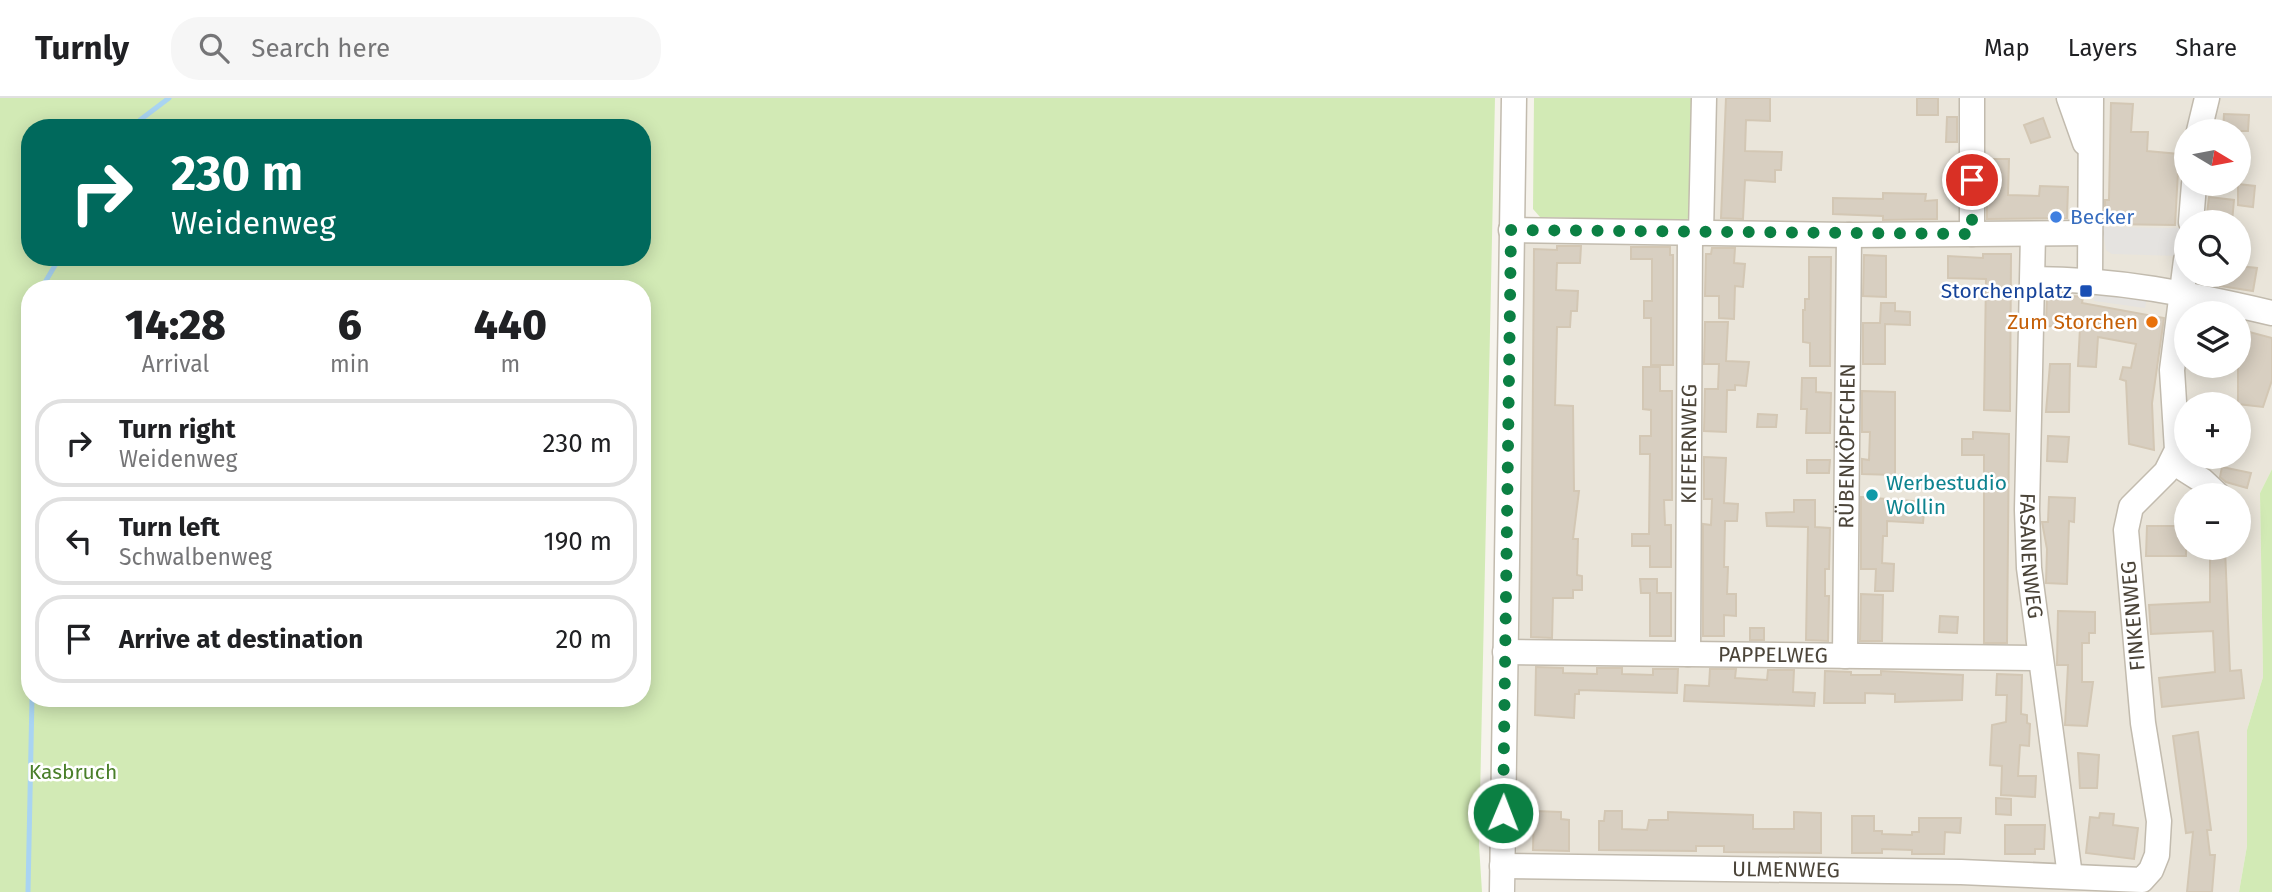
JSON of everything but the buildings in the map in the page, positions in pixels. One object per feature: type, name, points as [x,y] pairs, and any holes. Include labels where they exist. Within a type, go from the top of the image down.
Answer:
[{"type":"street","points":[[1502,892],[1514,98]]},
{"type":"street","name":"KIEFERNWEG","points":[[1688,654],[1695,233],[1704,98]]},
{"type":"street","points":[[1972,98],[1972,234]]},
{"type":"street","points":[[2069,98],[2090,155]]},
{"type":"street","points":[[2090,279],[2091,98]]},
{"type":"street","points":[[2202,119],[2207,98]]},
{"type":"street","points":[[1511,230],[1849,235],[2091,233]]},
{"type":"street","name":"FASANENWEG","points":[[2033,234],[2026,510],[2029,568],[2070,876]]},
{"type":"street","name":"RÜBENKÖPFCHEN","points":[[1845,656],[1849,235]]},
{"type":"street","points":[[2033,279],[2090,279],[2181,292],[2272,313]]},
{"type":"street","points":[[2182,287],[2172,370],[2177,450],[2173,462],[2205,483]]},
{"type":"street","name":"FINKENWEG","points":[[2070,876],[2142,880],[2151,870],[2157,855],[2159,821],[2143,723],[2126,530],[2130,507],[2173,462]]},
{"type":"street","name":"PAPPELWEG","points":[[1505,652],[2039,658]]},
{"type":"street","name":"ULMENWEG","points":[[1502,866],[2070,876]]},
{"type":"shaded area","points":[[1715,98],[2272,98],[2272,469],[2260,493],[2263,677],[2247,730],[2247,846],[2239,892],[1516,892],[1524,240],[1706,241]]},
{"type":"shaded area","points":[[2102,227],[2174,228],[2174,256],[2112,254],[2106,250]]},
{"type":"shaded area","points":[[2096,286],[2148,293],[2145,308],[2094,301]]},
{"type":"green space","name":"Kasbruch","points":[[0,98],[1495,98],[1479,845],[1482,892],[0,892]]},
{"type":"green space","points":[[1534,98],[1695,98],[1696,207],[1686,221],[1540,217],[1533,209]]},
{"type":"green space","points":[[2272,469],[2272,892],[2239,892],[2247,846],[2247,730],[2263,677],[2260,493]]},
{"type":"waterway","points":[[141,119],[169,98]]},
{"type":"waterway","points":[[46,280],[55,266]]},
{"type":"waterway","points":[[28,892],[32,707]]},
{"type":"place","name":"Becker","points":[[2056,217]]},
{"type":"place","name":"Storchenplatz","points":[[2086,291]]},
{"type":"place","name":"Zum Storchen","points":[[2152,322]]},
{"type":"place","name":"Werbestudio Wollin","points":[[1872,495]]},
{"type":"route","points":[[1503,813],[1511,230],[1825,235],[1972,234],[1972,180]]}]
